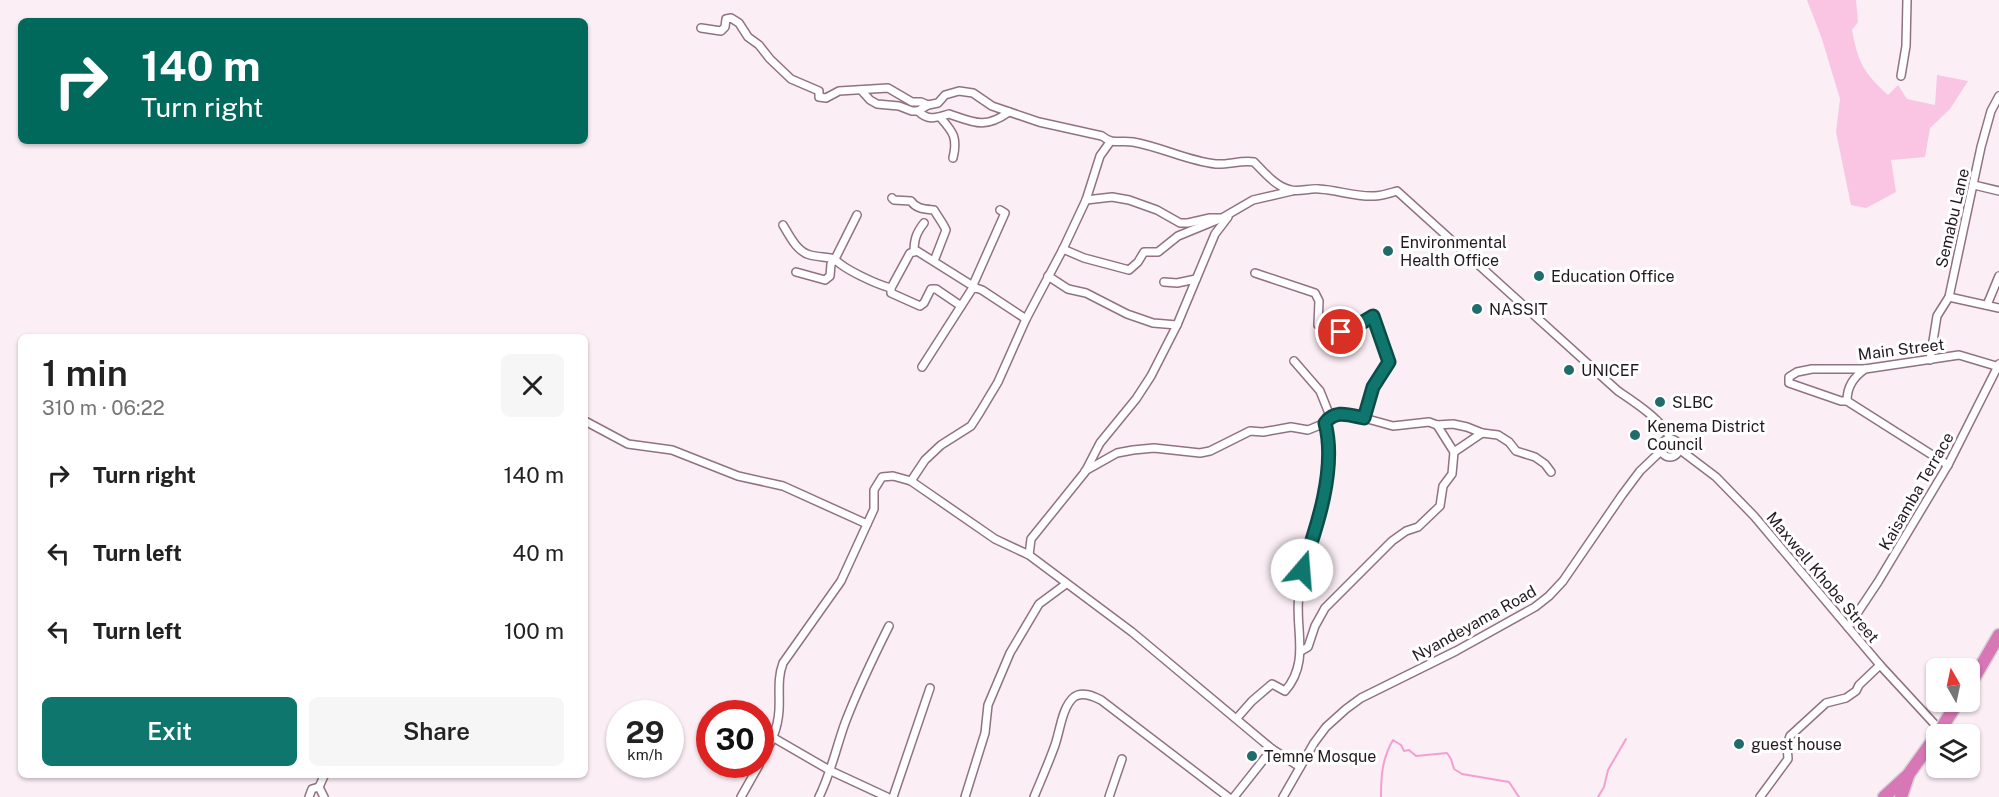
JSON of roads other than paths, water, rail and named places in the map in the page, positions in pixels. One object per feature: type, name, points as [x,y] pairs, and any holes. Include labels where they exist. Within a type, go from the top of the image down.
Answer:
[{"type":"highway","points":[[1980,668],[1999,635]]},
{"type":"highway","points":[[1884,797],[1908,775],[1926,750]]},
{"type":"highway","points":[[1901,797],[1908,775]]},
{"type":"street","points":[[1901,76],[1906,46],[1907,0]]},
{"type":"street","points":[[701,28],[721,31],[725,27],[726,19],[731,18],[739,23],[748,38],[759,45],[791,79],[819,91],[819,97],[826,98],[839,91],[888,88],[912,102],[928,105]]},
{"type":"street","points":[[861,90],[877,104],[918,111],[930,118],[949,114],[982,124],[1010,112]]},
{"type":"street","points":[[918,111],[928,105],[938,103],[945,95],[959,91],[973,93],[992,106],[1039,122],[1102,135],[1110,142],[1134,142],[1198,161],[1217,164],[1254,162],[1267,175],[1292,190]]},
{"type":"street","name":"Semabu Lane","points":[[1930,360],[1937,316],[1948,297],[1989,119],[1999,96]]},
{"type":"street","points":[[940,117],[951,129],[954,138],[955,147],[952,158]]},
{"type":"street","points":[[911,481],[925,460],[941,445],[971,426],[998,381],[1026,319],[1086,200],[1100,156],[1110,142]]},
{"type":"street","points":[[1974,185],[1999,191]]},
{"type":"street","points":[[1063,249],[1084,258],[1129,270],[1144,252],[1158,252],[1178,236],[1222,218],[1253,200],[1308,188],[1377,196],[1397,191],[1583,360],[1668,432],[1670,439]]},
{"type":"street","points":[[1086,200],[1112,197],[1129,200],[1157,210],[1180,223],[1222,218]]},
{"type":"street","points":[[892,198],[912,201],[914,205],[923,209],[934,210],[941,224],[944,225],[946,230],[934,261]]},
{"type":"street","points":[[922,367],[975,286],[1005,213],[1000,210]]},
{"type":"street","points":[[1029,555],[1031,539],[1085,471],[1100,443],[1151,376],[1177,325],[1215,234],[1231,213]]},
{"type":"street","points":[[796,272],[825,280],[830,276],[831,264],[857,215]]},
{"type":"street","points":[[914,252],[917,232],[924,223]]},
{"type":"street","points":[[783,225],[792,240],[804,252],[835,259],[853,271],[884,287],[891,288]]},
{"type":"street","points":[[961,306],[936,289],[932,289],[920,306],[891,293],[891,288],[904,260],[910,253],[917,251],[1026,319]]},
{"type":"street","points":[[1255,273],[1315,293],[1319,301],[1318,325],[1341,332],[1373,316],[1389,362],[1373,387],[1364,418]]},
{"type":"street","points":[[1048,276],[1068,288],[1086,293],[1126,314],[1153,323],[1177,325]]},
{"type":"street","points":[[1987,305],[1999,276]]},
{"type":"street","points":[[1164,282],[1196,279]]},
{"type":"street","points":[[1179,282],[1190,292]]},
{"type":"street","points":[[1948,297],[1999,308]]},
{"type":"street","name":"Main Street","points":[[1847,401],[1789,383],[1789,377],[1797,372],[1812,369],[1865,369],[1959,355],[1998,366]]},
{"type":"street","points":[[1294,361],[1320,391],[1330,416]]},
{"type":"street","name":"Kaisamba Terrace","points":[[1848,627],[1878,582],[1948,465],[1998,366]]},
{"type":"street","points":[[1865,369],[1853,380],[1847,392],[1847,401],[1948,465]]},
{"type":"street","points":[[1085,471],[1117,453],[1154,448],[1200,453],[1210,451],[1250,431],[1263,432],[1291,427],[1308,430],[1325,423],[1330,416],[1340,413],[1393,426],[1429,422],[1437,425],[1467,427],[1482,433],[1498,435],[1509,442],[1516,451],[1535,457],[1551,472]]},
{"type":"street","points":[[588,423],[628,444],[672,450],[726,473],[783,486],[867,524]]},
{"type":"street","points":[[1237,718],[1272,684],[1285,691],[1294,678],[1301,651],[1298,595],[1302,570],[1314,535],[1325,484],[1329,438],[1325,423]]},
{"type":"street","points":[[1301,651],[1308,647],[1315,626],[1325,608],[1392,541],[1406,531],[1418,528],[1440,506],[1443,486],[1452,474],[1454,452],[1437,425]]},
{"type":"street","points":[[1454,452],[1482,433]]},
{"type":"street","points":[[1670,439],[1677,442],[1679,449],[1676,455],[1669,457],[1661,451],[1664,441],[1670,439]]},
{"type":"street","name":"Maxwell Khobe Street","points":[[1679,449],[1716,477],[1754,516],[1930,724]]},
{"type":"street","name":"Nyandeyama Road","points":[[1283,797],[1326,727],[1361,698],[1456,651],[1534,607],[1549,596],[1563,581],[1640,471],[1661,451]]},
{"type":"street","points":[[887,797],[831,771],[774,738],[779,709],[779,674],[783,663],[842,580],[874,509],[874,490],[882,477],[893,476],[911,481],[995,539],[1029,555],[1132,632],[1272,749],[1300,767]]},
{"type":"street","points":[[965,797],[985,733],[988,705],[1010,653],[1039,604],[1066,584]]},
{"type":"street","points":[[819,797],[831,771],[844,726],[862,679],[889,626]]},
{"type":"street","points":[[1760,797],[1788,759],[1787,745],[1790,736],[1826,703],[1846,698],[1856,691],[1858,686],[1880,665]]},
{"type":"street","points":[[893,797],[930,688]]},
{"type":"street","points":[[1034,797],[1055,744],[1066,708],[1074,697],[1082,695],[1091,695],[1101,700],[1228,797]]},
{"type":"street","points":[[1234,797],[1272,749]]},
{"type":"street","points":[[1109,797],[1122,759]]},
{"type":"street","points":[[309,797],[312,789],[319,787],[323,778]]},
{"type":"street","points":[[741,797],[752,778]]},
{"type":"street","points":[[319,787],[324,797]]},
{"type":"waterway","points":[[1598,797],[1604,787],[1608,770],[1626,739]]},
{"type":"waterway","points":[[1381,797],[1383,768],[1386,754],[1393,740],[1401,745],[1404,751],[1409,750],[1416,756],[1447,753],[1454,769],[1462,774],[1509,782],[1519,797]]},
{"type":"place","name":"Environmental Health Office","points":[[1388,251]]},
{"type":"place","name":"Education Office","points":[[1539,276]]},
{"type":"place","name":"NASSIT","points":[[1477,309]]},
{"type":"place","name":"UNICEF","points":[[1569,370]]},
{"type":"place","name":"SLBC","points":[[1660,402]]},
{"type":"place","name":"Kenema District Council","points":[[1635,435]]},
{"type":"place","name":"guest house","points":[[1739,744]]},
{"type":"place","name":"Temne Mosque","points":[[1252,756]]}]
